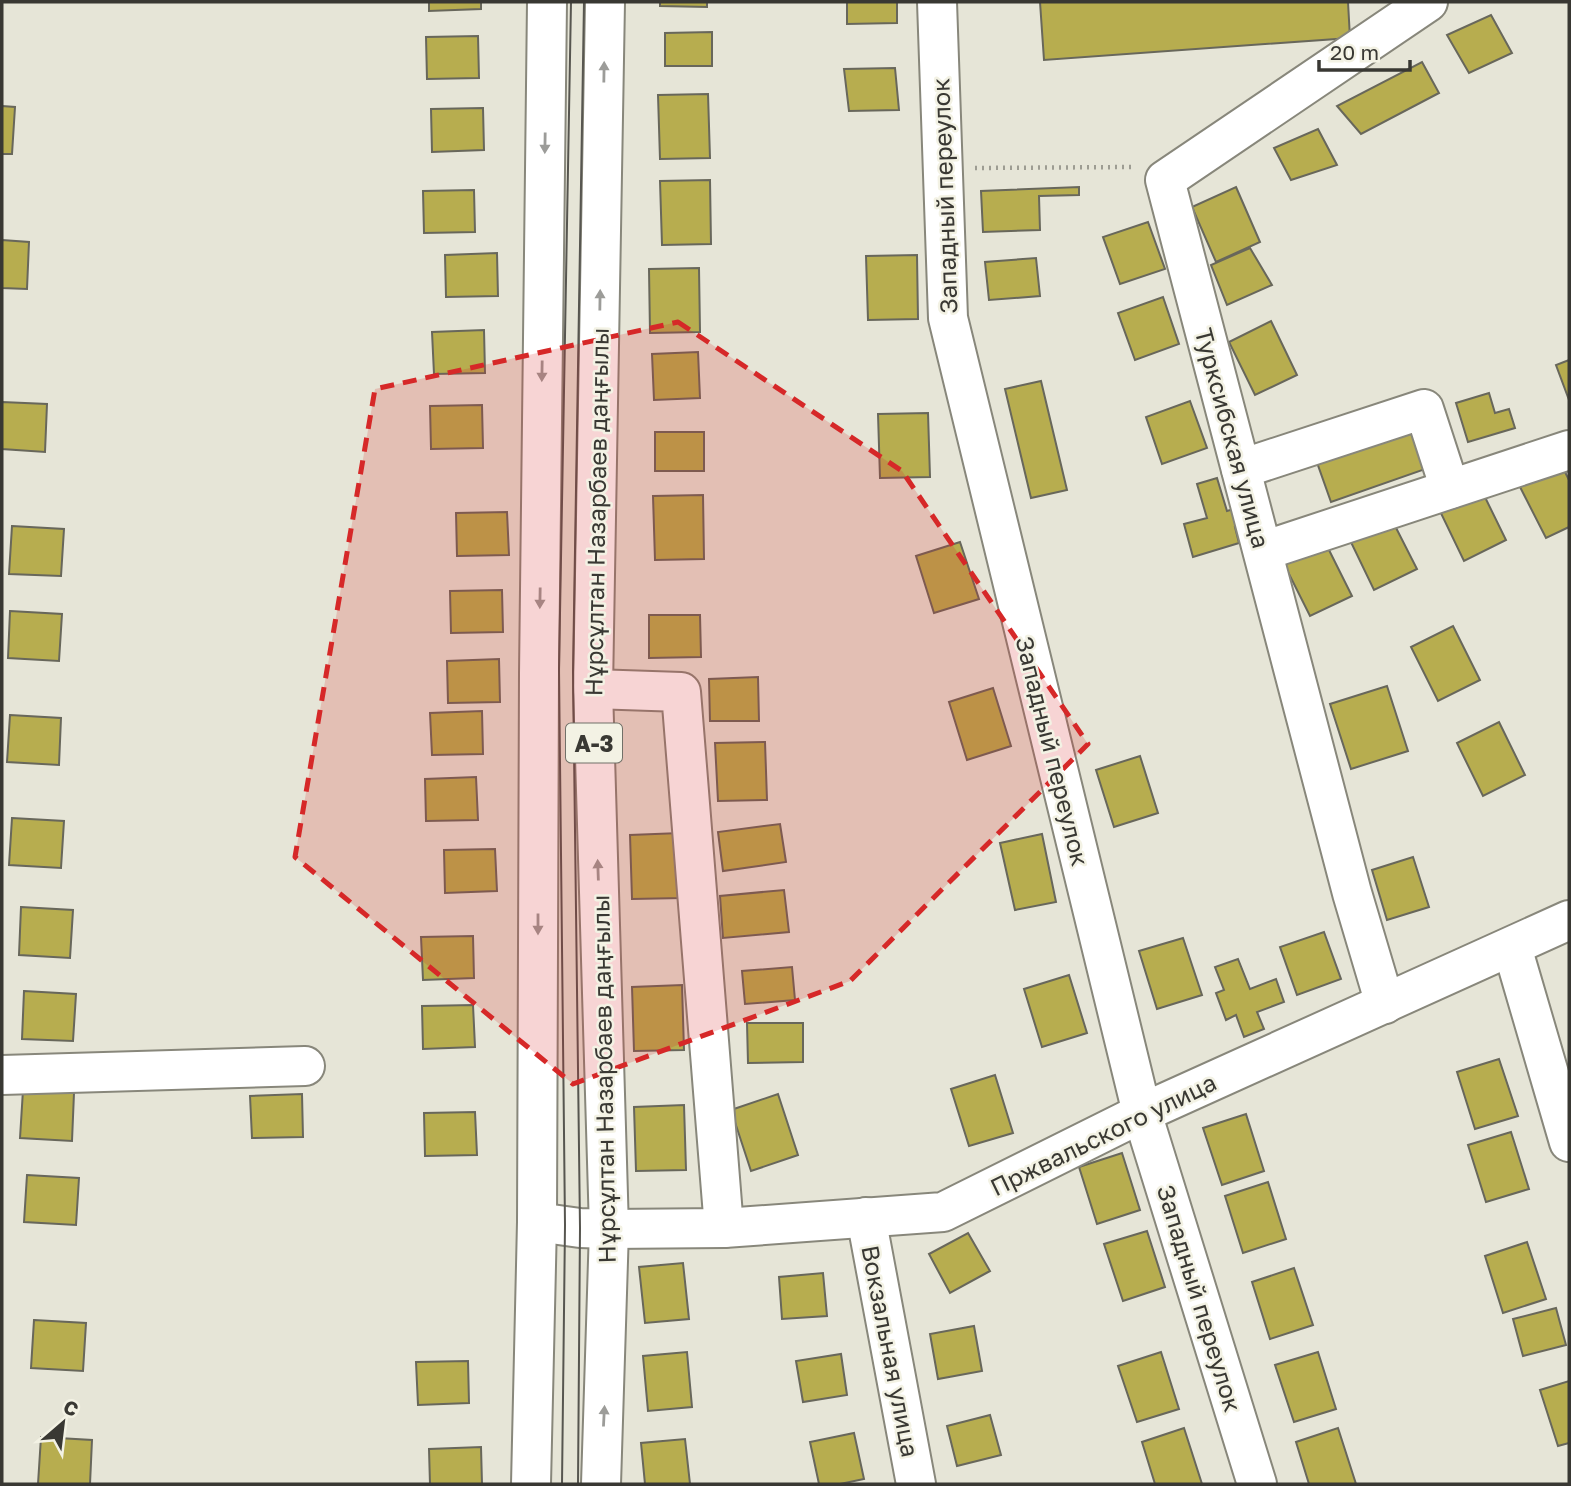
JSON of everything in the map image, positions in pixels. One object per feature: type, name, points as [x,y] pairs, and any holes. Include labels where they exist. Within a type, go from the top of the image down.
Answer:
[{"type":"main road","points":[[531,1484],[537,1222],[539,687],[547,2]]},
{"type":"main road","name":"Нұрсұлтан Назарбаев даңғылы","points":[[601,1484],[609,1229],[593,689],[605,2]]},
{"type":"main road","name":"Западный переулок","points":[[937,2],[947,318],[1142,1113],[1257,1484]]},
{"type":"main road","points":[[1165,180],[1428,2]]},
{"type":"main road","name":"Турксибская улица","points":[[1165,180],[1352,893],[1385,1004]]},
{"type":"main road","points":[[1241,469],[1424,409],[1450,489]]},
{"type":"main road","points":[[1263,551],[1569,450]]},
{"type":"main road","points":[[593,689],[681,692],[724,1228]]},
{"type":"main road","name":"Пржвальского улица","points":[[537,1222],[609,1229],[724,1228],[943,1212],[1142,1113],[1569,920]]},
{"type":"main road","points":[[1511,947],[1569,1142]]},
{"type":"main road","points":[[2,1075],[305,1066]]},
{"type":"main road","name":"Вокзальная улица","points":[[866,1217],[916,1484]]},
{"type":"path","points":[[942,167],[1138,167],[1165,180]]},
{"type":"highlighted area","points":[[678,322],[902,471],[1088,744],[850,981],[573,1084],[295,857],[375,389]]},
{"type":"building","points":[[429,2],[481,2],[481,9],[429,11]]},
{"type":"building","points":[[660,2],[707,2],[707,7],[660,6]]},
{"type":"building","points":[[847,2],[897,2],[897,23],[847,24]]},
{"type":"building","points":[[1040,2],[1348,2],[1350,38],[1044,60]]},
{"type":"building","points":[[1491,15],[1512,53],[1469,73],[1447,35]]},
{"type":"building","points":[[712,32],[712,66],[665,66],[665,33]]},
{"type":"building","points":[[478,36],[479,78],[427,79],[426,37]]},
{"type":"building","points":[[1422,62],[1439,93],[1361,134],[1337,106]]},
{"type":"building","points":[[895,68],[899,110],[849,111],[844,69]]},
{"type":"building","points":[[708,94],[710,158],[660,159],[658,95]]},
{"type":"building","points":[[2,106],[15,107],[12,154],[2,154]]},
{"type":"building","points":[[483,108],[484,150],[432,152],[431,109]]},
{"type":"building","points":[[1318,129],[1337,165],[1291,180],[1274,148]]},
{"type":"building","points":[[710,180],[711,244],[662,245],[660,181]]},
{"type":"building","points":[[1079,187],[1079,195],[1039,196],[1040,230],[983,232],[981,191]]},
{"type":"building","points":[[1236,187],[1260,242],[1216,262],[1192,207]]},
{"type":"building","points":[[474,190],[475,232],[424,233],[423,191]]},
{"type":"building","points":[[1148,222],[1165,269],[1120,284],[1103,237]]},
{"type":"building","points":[[2,240],[29,242],[27,289],[2,288]]},
{"type":"building","points":[[1250,248],[1272,285],[1227,305],[1211,265]]},
{"type":"building","points":[[497,253],[498,296],[446,297],[445,255]]},
{"type":"building","points":[[917,255],[918,319],[868,320],[866,256]]},
{"type":"building","points":[[1036,258],[1040,296],[989,300],[985,262]]},
{"type":"building","points":[[699,268],[700,332],[650,333],[649,269]]},
{"type":"building","points":[[1163,297],[1179,344],[1135,360],[1118,313]]},
{"type":"building","points":[[1271,321],[1297,375],[1255,395],[1229,342]]},
{"type":"building","points":[[484,330],[485,373],[434,374],[432,332]]},
{"type":"building","points":[[698,352],[700,398],[654,400],[652,354]]},
{"type":"building","points":[[1569,360],[1569,400],[1556,365]]},
{"type":"building","points":[[1041,381],[1067,490],[1031,498],[1005,389]]},
{"type":"building","points":[[1489,393],[1495,413],[1509,409],[1515,428],[1468,442],[1456,403]]},
{"type":"building","points":[[1190,401],[1207,448],[1162,464],[1146,417]]},
{"type":"building","points":[[2,402],[47,404],[45,452],[2,449]]},
{"type":"building","points":[[482,405],[483,448],[431,449],[430,406]]},
{"type":"building","points":[[928,413],[930,477],[880,478],[878,414]]},
{"type":"building","points":[[1417,418],[1434,466],[1331,502],[1314,454]]},
{"type":"building","points":[[655,432],[704,432],[704,471],[655,471]]},
{"type":"building","points":[[1561,464],[1569,480],[1569,527],[1546,538],[1519,485]]},
{"type":"building","points":[[1217,478],[1227,511],[1237,508],[1242,526],[1235,527],[1239,543],[1193,557],[1184,524],[1207,518],[1197,484]]},
{"type":"building","points":[[1480,487],[1506,540],[1464,561],[1438,507]]},
{"type":"building","points":[[703,495],[704,559],[655,560],[653,496]]},
{"type":"building","points":[[507,512],[509,555],[457,556],[456,513]]},
{"type":"building","points":[[1390,516],[1417,569],[1374,590],[1348,536]]},
{"type":"building","points":[[12,526],[64,529],[61,576],[9,574]]},
{"type":"building","points":[[960,542],[979,599],[934,613],[916,556]]},
{"type":"building","points":[[1325,542],[1352,596],[1310,616],[1283,562]]},
{"type":"building","points":[[502,590],[503,632],[451,633],[450,591]]},
{"type":"building","points":[[10,611],[62,614],[59,661],[8,658]]},
{"type":"building","points":[[649,615],[700,615],[701,657],[649,658]]},
{"type":"building","points":[[1453,626],[1480,680],[1438,701],[1411,647]]},
{"type":"building","points":[[499,659],[500,702],[448,703],[447,661]]},
{"type":"building","points":[[758,677],[759,721],[710,721],[709,679]]},
{"type":"building","points":[[1387,686],[1408,751],[1351,769],[1330,704]]},
{"type":"building","points":[[993,688],[1011,746],[967,760],[949,702]]},
{"type":"building","points":[[482,711],[483,754],[432,755],[430,713]]},
{"type":"building","points":[[10,715],[61,718],[59,765],[7,762]]},
{"type":"building","points":[[1499,722],[1525,775],[1483,796],[1457,743]]},
{"type":"building","points":[[765,742],[767,800],[718,801],[715,743]]},
{"type":"building","points":[[1140,756],[1158,813],[1114,827],[1096,770]]},
{"type":"building","points":[[476,777],[478,820],[426,821],[425,779]]},
{"type":"building","points":[[12,818],[64,821],[61,868],[9,865]]},
{"type":"building","points":[[780,824],[786,862],[723,871],[718,832]]},
{"type":"building","points":[[680,833],[682,898],[632,899],[630,835]]},
{"type":"building","points":[[1042,834],[1056,902],[1015,910],[1000,843]]},
{"type":"building","points":[[495,849],[497,891],[445,893],[444,850]]},
{"type":"building","points":[[1413,857],[1429,907],[1387,920],[1372,870]]},
{"type":"building","points":[[784,890],[789,932],[723,938],[720,896]]},
{"type":"building","points":[[21,907],[73,910],[70,958],[19,955]]},
{"type":"building","points":[[1324,932],[1341,979],[1297,995],[1280,947]]},
{"type":"building","points":[[473,936],[474,978],[423,980],[421,937]]},
{"type":"building","points":[[1183,938],[1202,995],[1157,1009],[1139,951]]},
{"type":"building","points":[[1238,959],[1250,989],[1276,979],[1284,1002],[1257,1012],[1264,1029],[1244,1037],[1236,1015],[1226,1020],[1216,993],[1224,990],[1215,967]]},
{"type":"building","points":[[792,967],[795,1000],[745,1004],[742,971]]},
{"type":"building","points":[[1069,975],[1087,1033],[1042,1047],[1024,989]]},
{"type":"building","points":[[682,985],[684,1050],[634,1051],[632,987]]},
{"type":"building","points":[[24,991],[76,994],[73,1041],[22,1039]]},
{"type":"building","points":[[473,1005],[475,1047],[423,1049],[422,1006]]},
{"type":"building","points":[[747,1023],[803,1023],[803,1062],[748,1063]]},
{"type":"building","points":[[1499,1059],[1518,1116],[1475,1129],[1457,1072]]},
{"type":"building","points":[[995,1075],[1013,1133],[969,1146],[951,1089]]},
{"type":"building","points":[[23,1090],[74,1093],[72,1141],[20,1138]]},
{"type":"building","points":[[302,1094],[303,1137],[252,1138],[250,1096]]},
{"type":"building","points":[[778,1094],[798,1155],[751,1171],[731,1110]]},
{"type":"building","points":[[684,1105],[686,1170],[636,1171],[634,1107]]},
{"type":"building","points":[[475,1112],[477,1155],[425,1156],[424,1113]]},
{"type":"building","points":[[1246,1114],[1264,1171],[1222,1185],[1203,1128]]},
{"type":"building","points":[[1511,1132],[1529,1189],[1486,1202],[1468,1145]]},
{"type":"building","points":[[1122,1153],[1140,1210],[1097,1224],[1079,1167]]},
{"type":"building","points":[[27,1175],[79,1178],[76,1225],[24,1222]]},
{"type":"building","points":[[1268,1182],[1286,1239],[1243,1253],[1225,1196]]},
{"type":"building","points":[[1147,1231],[1165,1287],[1123,1301],[1104,1244]]},
{"type":"building","points":[[968,1233],[990,1271],[950,1293],[929,1254]]},
{"type":"building","points":[[1527,1242],[1546,1299],[1503,1313],[1485,1256]]},
{"type":"building","points":[[683,1263],[689,1319],[645,1323],[639,1267]]},
{"type":"building","points":[[1294,1268],[1313,1325],[1270,1339],[1252,1282]]},
{"type":"building","points":[[823,1273],[827,1316],[782,1319],[779,1277]]},
{"type":"building","points":[[1556,1308],[1566,1345],[1523,1356],[1513,1319]]},
{"type":"building","points":[[34,1320],[86,1323],[83,1371],[31,1368]]},
{"type":"building","points":[[974,1326],[982,1371],[938,1379],[930,1334]]},
{"type":"building","points":[[687,1352],[692,1407],[648,1411],[643,1356]]},
{"type":"building","points":[[1161,1352],[1179,1409],[1137,1422],[1118,1366]]},
{"type":"building","points":[[1318,1352],[1336,1409],[1294,1422],[1275,1365]]},
{"type":"building","points":[[841,1354],[847,1395],[803,1402],[796,1361]]},
{"type":"building","points":[[468,1361],[469,1403],[418,1405],[416,1362]]},
{"type":"building","points":[[1569,1381],[1569,1443],[1558,1446],[1540,1390]]},
{"type":"building","points":[[990,1415],[1001,1455],[957,1466],[947,1426]]},
{"type":"building","points":[[1184,1428],[1202,1484],[1155,1484],[1142,1442]]},
{"type":"building","points":[[1338,1428],[1356,1484],[1309,1484],[1296,1442]]},
{"type":"building","points":[[854,1433],[864,1479],[840,1484],[819,1484],[810,1442]]},
{"type":"building","points":[[41,1437],[92,1440],[90,1484],[38,1484]]},
{"type":"building","points":[[685,1439],[690,1484],[645,1484],[641,1443]]},
{"type":"building","points":[[481,1447],[482,1484],[430,1484],[429,1449]]},
{"type":"tram line","points":[[562,1484],[565,1225],[559,669],[571,2]]},
{"type":"tram line","points":[[578,1484],[580,1228],[573,672],[584,2]]}]
